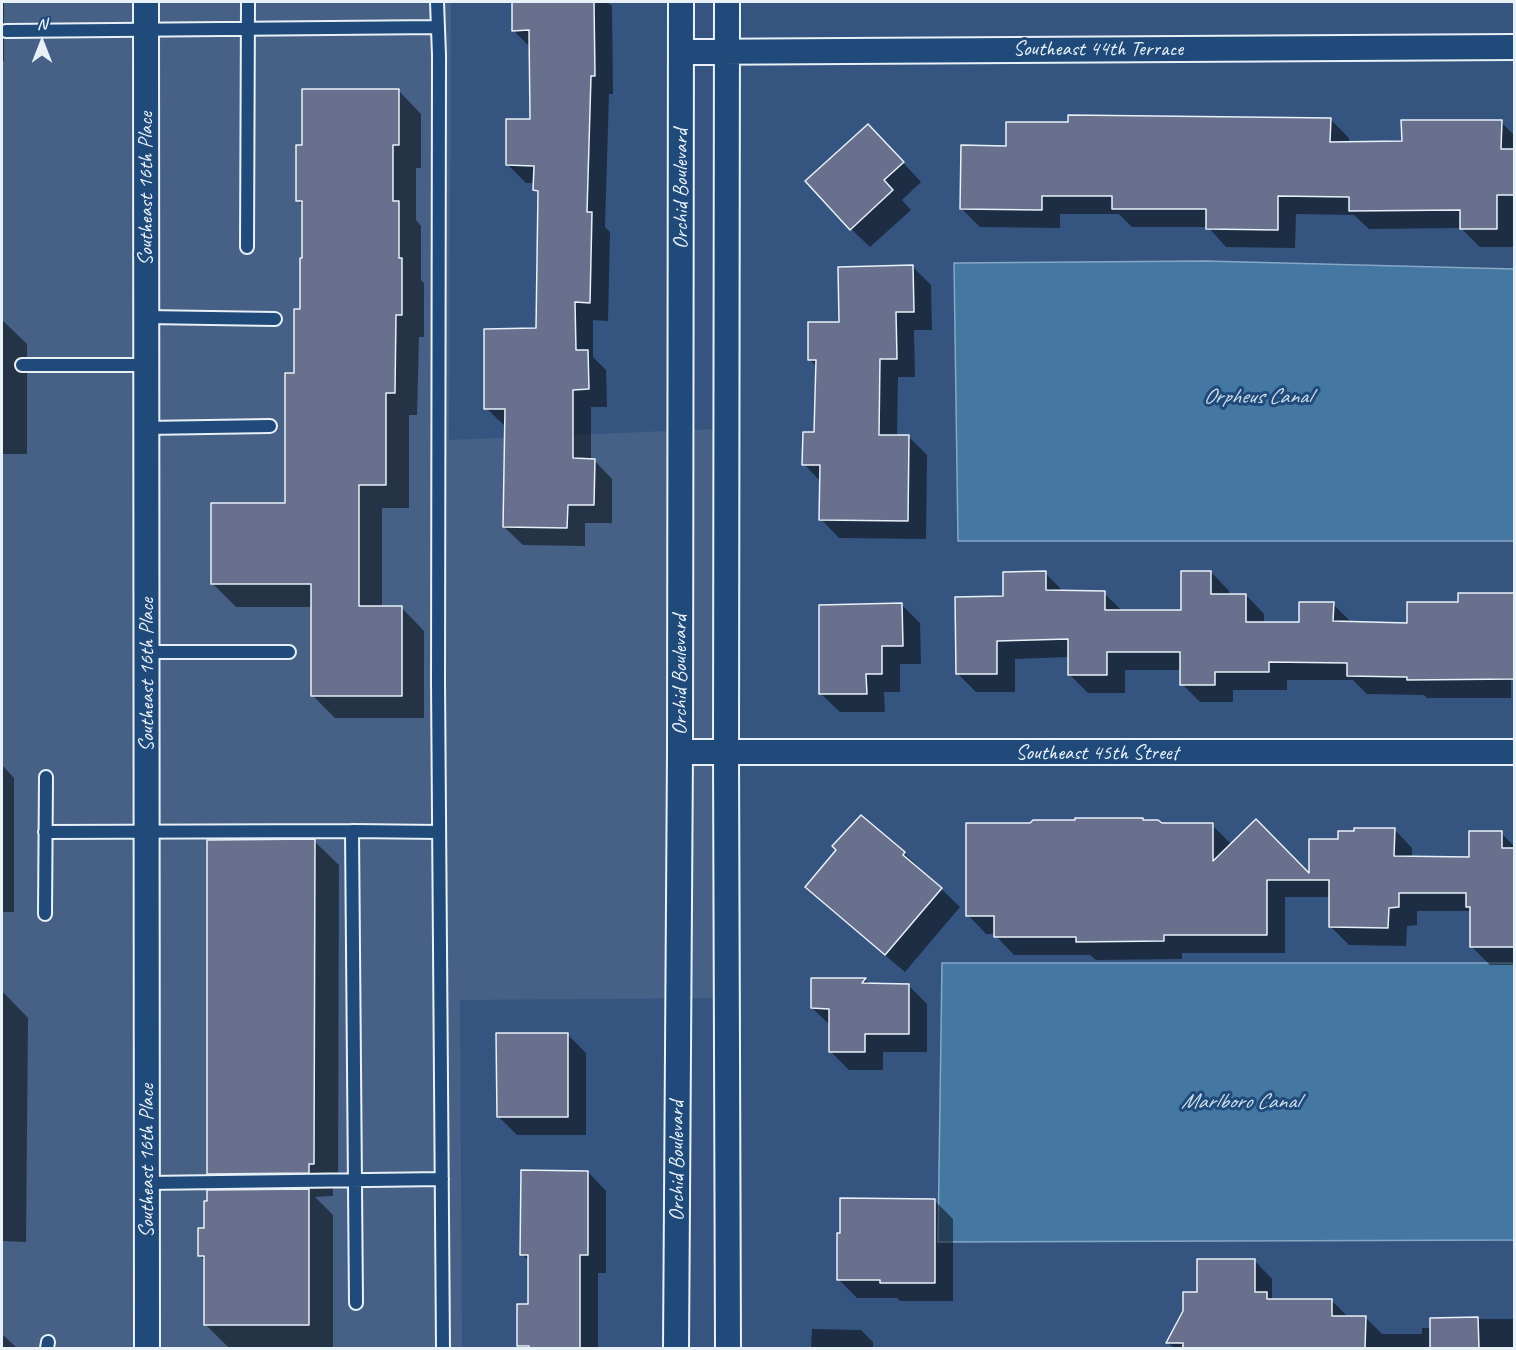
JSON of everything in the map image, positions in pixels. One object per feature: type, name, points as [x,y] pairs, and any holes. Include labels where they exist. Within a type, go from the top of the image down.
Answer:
[{"type":"street","name":"Southeast 16th Place","points":[[146,2],[147,1348]]},
{"type":"street","name":"Orchid Boulevard","points":[[675,1348],[680,752],[681,2]]},
{"type":"street","points":[[727,2],[728,1348]]},
{"type":"street","name":"Southeast 44th Terrace","points":[[681,52],[1515,47]]},
{"type":"street","name":"Southeast 45th Street","points":[[680,752],[1515,752]]},
{"type":"lane","points":[[247,247],[248,2]]},
{"type":"lane","points":[[437,2],[443,1348]]},
{"type":"lane","points":[[6,31],[438,27]]},
{"type":"lane","points":[[146,316],[275,319]]},
{"type":"lane","points":[[22,365],[146,364]]},
{"type":"lane","points":[[146,428],[270,426]]},
{"type":"lane","points":[[147,652],[289,652]]},
{"type":"lane","points":[[45,914],[46,777]]},
{"type":"lane","points":[[352,831],[356,1303]]},
{"type":"lane","points":[[45,832],[439,832]]},
{"type":"lane","points":[[147,1183],[442,1179]]},
{"type":"shaded area","points":[[2,2],[451,2],[449,440],[717,429],[736,998],[460,1000],[462,1348],[2,1348]]},
{"type":"water","name":"Orpheus Canal","points":[[1205,261],[1514,269],[1514,541],[958,541],[954,263]]},
{"type":"water","name":"Marlboro Canal","points":[[942,963],[1514,963],[1514,1240],[938,1242]]},
{"type":"building","points":[[512,2],[594,2],[595,76],[591,76],[587,212],[592,212],[590,303],[575,302],[576,350],[588,350],[589,389],[573,390],[573,458],[595,459],[594,505],[568,505],[567,528],[503,527],[505,409],[484,409],[484,329],[536,328],[538,191],[533,190],[534,166],[506,165],[506,119],[530,119],[529,30],[512,31]]},
{"type":"building","points":[[302,89],[399,89],[399,145],[393,145],[393,201],[399,201],[402,315],[396,315],[395,393],[386,393],[386,485],[359,485],[359,606],[402,606],[402,696],[311,696],[311,584],[211,584],[211,503],[285,503],[285,373],[294,373],[294,309],[300,309],[302,201],[296,201],[296,145],[302,145]]},
{"type":"building","points":[[1068,115],[1331,118],[1330,142],[1402,141],[1401,120],[1502,120],[1501,149],[1515,149],[1515,195],[1497,195],[1497,229],[1460,229],[1460,210],[1349,211],[1349,197],[1278,196],[1278,230],[1206,229],[1206,209],[1112,209],[1112,196],[1042,196],[1042,210],[960,209],[961,145],[1006,146],[1006,122],[1068,122]]},
{"type":"building","points":[[868,124],[904,162],[884,180],[893,190],[850,230],[805,181]]},
{"type":"building","points":[[913,265],[914,312],[896,312],[897,359],[880,359],[879,435],[909,435],[908,521],[819,520],[820,465],[802,465],[803,432],[814,432],[816,360],[808,360],[808,322],[839,322],[838,267]]},
{"type":"building","points":[[1046,571],[1046,590],[1105,591],[1105,610],[1181,610],[1181,571],[1211,571],[1211,594],[1246,594],[1246,622],[1299,622],[1299,602],[1334,602],[1333,621],[1407,623],[1407,602],[1458,602],[1458,593],[1515,593],[1515,679],[1407,680],[1407,677],[1347,676],[1347,663],[1269,662],[1269,672],[1215,672],[1215,685],[1180,685],[1180,652],[1107,652],[1107,675],[1068,675],[1068,639],[997,641],[997,674],[956,674],[955,597],[1003,596],[1003,572]]},
{"type":"building","points":[[902,603],[903,646],[882,646],[882,674],[866,674],[867,694],[819,694],[819,605]]},
{"type":"building","points":[[861,815],[905,852],[903,855],[942,888],[885,955],[805,887],[836,850],[832,846]]},
{"type":"building","points":[[1075,818],[1143,818],[1143,820],[1158,820],[1162,823],[1213,823],[1213,861],[1256,819],[1309,873],[1309,839],[1338,839],[1338,831],[1354,831],[1354,828],[1395,828],[1394,856],[1469,857],[1469,831],[1502,831],[1502,848],[1515,848],[1515,947],[1470,947],[1470,907],[1466,907],[1466,893],[1399,893],[1399,907],[1389,908],[1388,928],[1329,927],[1329,880],[1267,880],[1267,935],[1164,935],[1164,941],[1076,942],[1076,937],[994,937],[994,916],[966,916],[966,823],[1030,823],[1033,820],[1075,820]]},
{"type":"building","points":[[315,839],[314,1164],[309,1164],[309,1173],[207,1174],[207,840]]},
{"type":"building","points":[[811,978],[866,978],[862,983],[909,984],[909,1034],[865,1034],[865,1052],[829,1052],[829,1009],[811,1008]]},
{"type":"building","points":[[496,1033],[568,1033],[568,1117],[497,1117]]},
{"type":"building","points":[[521,1170],[588,1171],[588,1255],[580,1255],[580,1348],[517,1346],[517,1304],[528,1304],[528,1255],[520,1255]]},
{"type":"building","points":[[309,1189],[309,1325],[204,1325],[204,1256],[198,1256],[198,1228],[204,1228],[204,1201],[207,1201],[207,1190]]},
{"type":"building","points":[[840,1198],[935,1199],[935,1283],[837,1280]]},
{"type":"building","points":[[1197,1259],[1255,1259],[1255,1292],[1267,1292],[1267,1299],[1332,1299],[1332,1316],[1366,1316],[1365,1348],[1183,1348],[1183,1343],[1166,1343],[1183,1311],[1183,1292],[1197,1292]]},
{"type":"building","points":[[1478,1317],[1479,1348],[1430,1348],[1430,1318]]}]
